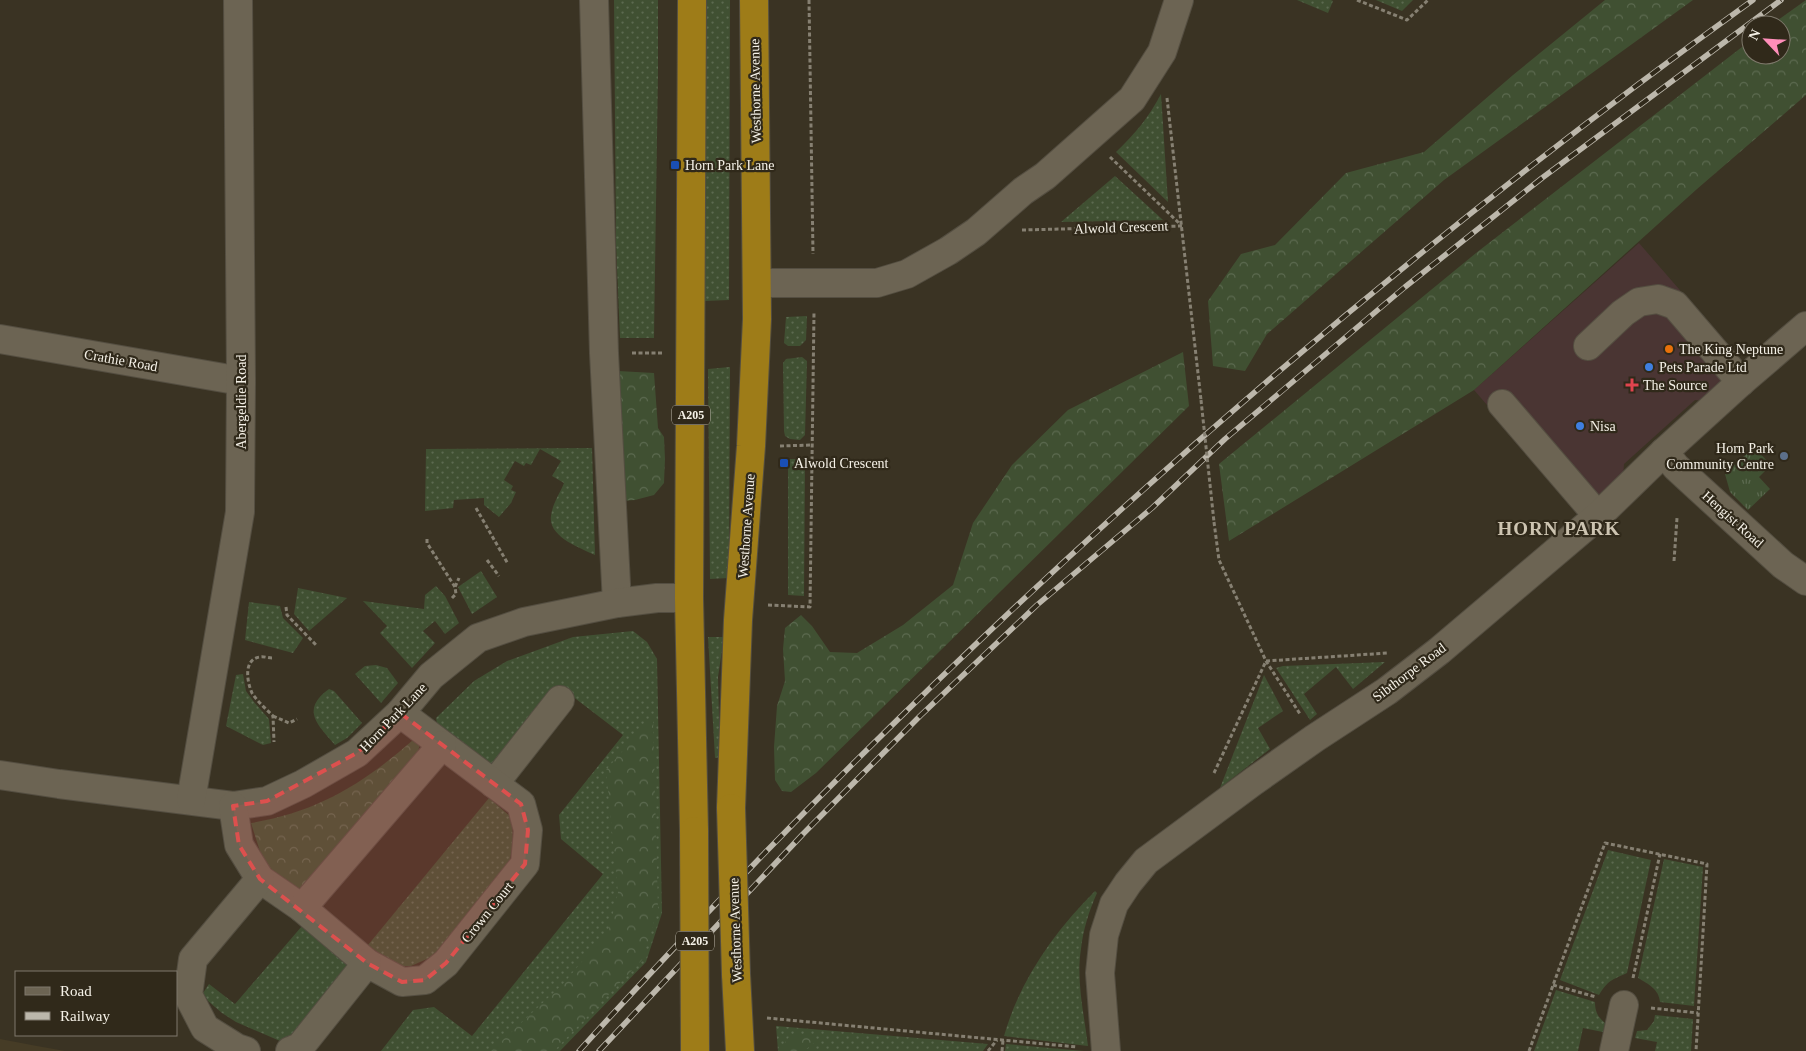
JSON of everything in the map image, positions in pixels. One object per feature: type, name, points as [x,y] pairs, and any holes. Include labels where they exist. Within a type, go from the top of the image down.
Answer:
[{"type":"highway","name":"A205","points":[[692,0],[689,598],[694,831],[695,1051]]},
{"type":"highway","name":"Westhorne Avenue","points":[[740,1051],[731,808],[738,620],[751,446],[758,283],[754,0]]},
{"type":"street","name":"Abergeldie Road","points":[[191,800],[240,512],[242,381],[238,0]]},
{"type":"street","points":[[594,0],[604,353],[618,604]]},
{"type":"street","points":[[758,283],[878,283],[915,270],[948,251],[976,232],[1023,191],[1044,176],[1132,99],[1162,52],[1179,0]]},
{"type":"street","points":[[1588,346],[1623,313],[1639,302],[1658,300],[1675,305],[1741,382]]},
{"type":"street","name":"Sibthorpe Road","points":[[1096,1050],[1104,935],[1114,904],[1146,861],[1254,781],[1387,691],[1439,651],[1598,516],[1664,452],[1806,326]]},
{"type":"street","name":"Crathie Road","points":[[0,339],[242,381]]},
{"type":"street","points":[[1502,404],[1598,516]]},
{"type":"street","name":"Hengist Road","points":[[1664,452],[1676,468],[1783,565],[1806,581]]},
{"type":"street","name":"Horn Park Lane","points":[[0,775],[233,806],[267,802],[357,753],[400,713],[431,676],[478,638],[524,622],[618,604],[657,598],[689,598]]},
{"type":"street","points":[[494,784],[560,700]]},
{"type":"street","name":"Crown Court","points":[[233,806],[239,845],[260,879],[302,908],[367,963],[402,982],[425,980],[446,963],[525,864],[528,830],[521,804],[400,713]]},
{"type":"street","points":[[302,908],[442,745]]},
{"type":"street","points":[[246,1051],[237,1048],[205,1028],[188,995],[193,959],[260,879]]},
{"type":"street","points":[[290,1051],[300,1047],[367,963]]},
{"type":"street","points":[[1614,1051],[1624,1005]]},
{"type":"path","points":[[766,605],[810,607],[814,282],[809,0]]},
{"type":"path","points":[[1357,0],[1407,20],[1428,0]]},
{"type":"path","name":"Alwold Crescent","points":[[976,232],[1182,226],[1162,52]]},
{"type":"path","points":[[1089,137],[1182,226],[1219,560],[1266,661],[1303,719]]},
{"type":"path","points":[[604,353],[668,353]]},
{"type":"path","points":[[476,508],[508,564]]},
{"type":"path","points":[[1674,561],[1677,518]]},
{"type":"path","points":[[427,539],[427,543],[455,587],[456,594],[452,598]]},
{"type":"path","points":[[487,560],[499,576]]},
{"type":"path","points":[[455,587],[459,578]]},
{"type":"path","points":[[286,607],[288,615],[317,646]]},
{"type":"path","points":[[1266,661],[1394,652]]},
{"type":"path","points":[[272,658],[260,656],[252,661],[247,670],[248,681],[253,694],[273,716],[289,723],[297,720]]},
{"type":"path","points":[[1211,778],[1266,661]]},
{"type":"path","points":[[273,716],[274,742]]},
{"type":"path","points":[[1529,1051],[1605,842],[1706,864],[1696,1051]]},
{"type":"path","points":[[1624,1005],[1633,977],[1660,854]]},
{"type":"path","points":[[761,1017],[1096,1050]]},
{"type":"path","points":[[988,1051],[997,1039]]},
{"type":"path","points":[[1002,1051],[1003,1040]]},
{"type":"highlighted area","points":[[400,713],[521,804],[528,830],[525,864],[446,963],[425,980],[402,982],[367,963],[260,879],[239,845],[233,806],[267,801],[357,753]]},
{"type":"shaded area","points":[[1639,243],[1745,365],[1703,401],[1695,400],[1624,464],[1623,478],[1583,516],[1474,390]]},
{"type":"shaded area","points":[[0,1039],[37,1046],[65,1051],[0,1051]]},
{"type":"green space","points":[[614,0],[658,0],[654,338],[620,338],[616,243]]},
{"type":"green space","points":[[704,0],[730,0],[729,300],[705,301]]},
{"type":"green space","points":[[1297,0],[1331,0],[1333,1],[1328,13]]},
{"type":"green space","points":[[1376,0],[1413,0],[1402,11]]},
{"type":"green space","points":[[1605,0],[1693,0],[1444,180],[1267,334],[1245,371],[1213,366],[1208,301],[1241,254],[1275,245],[1346,173],[1424,152],[1513,75]]},
{"type":"green space","points":[[1806,0],[1806,95],[1697,189],[1474,390],[1229,541],[1219,464],[1476,253],[1741,48],[1741,65],[1791,65],[1791,15],[1785,15]]},
{"type":"green space","points":[[1161,94],[1168,202],[1116,152],[1141,125]]},
{"type":"green space","points":[[1115,176],[1163,220],[1061,222]]},
{"type":"green space","points":[[807,316],[806,340],[800,346],[788,346],[784,343],[786,317]]},
{"type":"green space","points":[[1183,352],[1189,406],[816,773],[791,792],[782,791],[775,780],[774,747],[777,706],[785,681],[783,649],[785,628],[801,615],[812,626],[830,652],[857,653],[903,625],[953,585],[973,523],[1012,465],[1068,410]]},
{"type":"green space","points":[[802,357],[807,361],[805,435],[800,440],[790,439],[785,436],[783,363],[786,359]]},
{"type":"green space","points":[[730,367],[729,578],[710,579],[708,369]]},
{"type":"green space","points":[[618,371],[654,373],[658,428],[664,437],[664,483],[654,495],[635,500],[620,501]]},
{"type":"green space","points":[[1754,447],[1771,465],[1759,477],[1770,489],[1748,510],[1730,492],[1725,474]]},
{"type":"green space","points":[[592,448],[595,555],[560,536],[551,523],[554,503],[564,483],[552,476],[561,461],[540,449],[531,465],[526,463],[524,466],[515,461],[504,480],[513,486],[511,490],[516,492],[511,503],[499,517],[484,505],[484,498],[454,500],[453,508],[425,511],[426,449]]},
{"type":"green space","points":[[788,459],[805,459],[804,596],[788,595]]},
{"type":"green space","points":[[481,571],[497,597],[472,614],[458,587]]},
{"type":"green space","points":[[436,586],[445,596],[459,623],[445,634],[435,621],[423,631],[435,643],[412,668],[380,633],[387,626],[363,601],[424,609],[425,595]]},
{"type":"green space","points":[[298,588],[347,598],[309,631],[294,614]]},
{"type":"green space","points":[[249,602],[280,606],[283,618],[303,638],[293,653],[245,640]]},
{"type":"green space","points":[[633,631],[647,642],[657,659],[662,913],[646,962],[560,1051],[381,1051],[413,1010],[434,1007],[472,1036],[603,874],[561,839],[559,815],[623,735],[559,686],[492,766],[438,729],[436,718],[474,681],[507,661],[573,637]]},
{"type":"green space","points":[[708,637],[724,637],[718,677],[720,757],[715,758]]},
{"type":"green space","points":[[1385,662],[1353,689],[1336,667],[1304,694],[1317,714],[1310,720],[1276,668],[1283,666]]},
{"type":"green space","points":[[376,665],[387,668],[398,683],[381,703],[355,674],[365,666]]},
{"type":"green space","points":[[243,674],[246,691],[269,719],[271,743],[263,745],[226,726],[236,675]]},
{"type":"green space","points":[[1264,675],[1283,711],[1258,728],[1270,749],[1220,788]]},
{"type":"green space","points":[[329,689],[334,691],[362,723],[347,738],[335,745],[318,724],[314,711],[315,704]]},
{"type":"green space","points":[[653,716],[658,909],[642,960],[554,1051],[491,1051],[564,983],[609,929],[618,893],[606,770]]},
{"type":"green space","points":[[413,740],[420,744],[414,766],[307,885],[298,891],[266,870],[251,823],[297,812],[338,794],[376,770]]},
{"type":"green space","points":[[489,798],[512,818],[513,846],[509,863],[436,955],[411,966],[396,966],[368,945]]},
{"type":"green space","points":[[1608,850],[1651,860],[1627,973],[1611,981],[1599,995],[1560,980]]},
{"type":"green space","points":[[1664,859],[1703,867],[1694,1006],[1660,1002],[1655,990],[1638,978]]},
{"type":"green space","points":[[1095,891],[1097,893],[1089,914],[1082,942],[1079,973],[1088,1046],[1004,1036],[1019,995],[1040,958],[1052,940]]},
{"type":"green space","points":[[302,926],[353,963],[292,1038],[280,1041],[236,1022],[208,1001],[203,993],[209,984],[235,1004]]},
{"type":"green space","points":[[1556,990],[1595,1002],[1597,1014],[1605,1023],[1603,1032],[1583,1028],[1578,1051],[1534,1051]]},
{"type":"green space","points":[[1655,1015],[1693,1019],[1691,1051],[1655,1051],[1657,1042],[1635,1038],[1637,1031],[1647,1030],[1654,1021]]},
{"type":"green space","points":[[776,1026],[988,1044],[983,1051],[778,1051]]},
{"type":"green space","points":[[793,1034],[811,1034],[815,1042],[804,1051],[784,1051],[786,1041]]},
{"type":"green space","points":[[1006,1044],[1084,1051],[1005,1051]]},
{"type":"railway","points":[[579,1051],[713,906],[851,765],[993,628],[1138,494],[1287,365],[1439,239],[1594,117],[1753,0]]},
{"type":"railway","points":[[599,1051],[803,834],[920,716],[1037,605],[1152,508],[1225,439],[1405,287],[1542,178],[1781,0]]},
{"type":"place","name":"Horn Park Lane","points":[[675,165]]},
{"type":"place","name":"The King Neptune","points":[[1669,349]]},
{"type":"place","name":"Pets Parade Ltd","points":[[1649,367]]},
{"type":"place","name":"The Source","points":[[1632,385]]},
{"type":"place","name":"Nisa","points":[[1580,426]]},
{"type":"place","name":"Horn Park Community Centre","points":[[1784,456]]},
{"type":"place","name":"Alwold Crescent","points":[[784,463]]},
{"type":"district","name":"HORN PARK","points":[[1559,528]]}]
